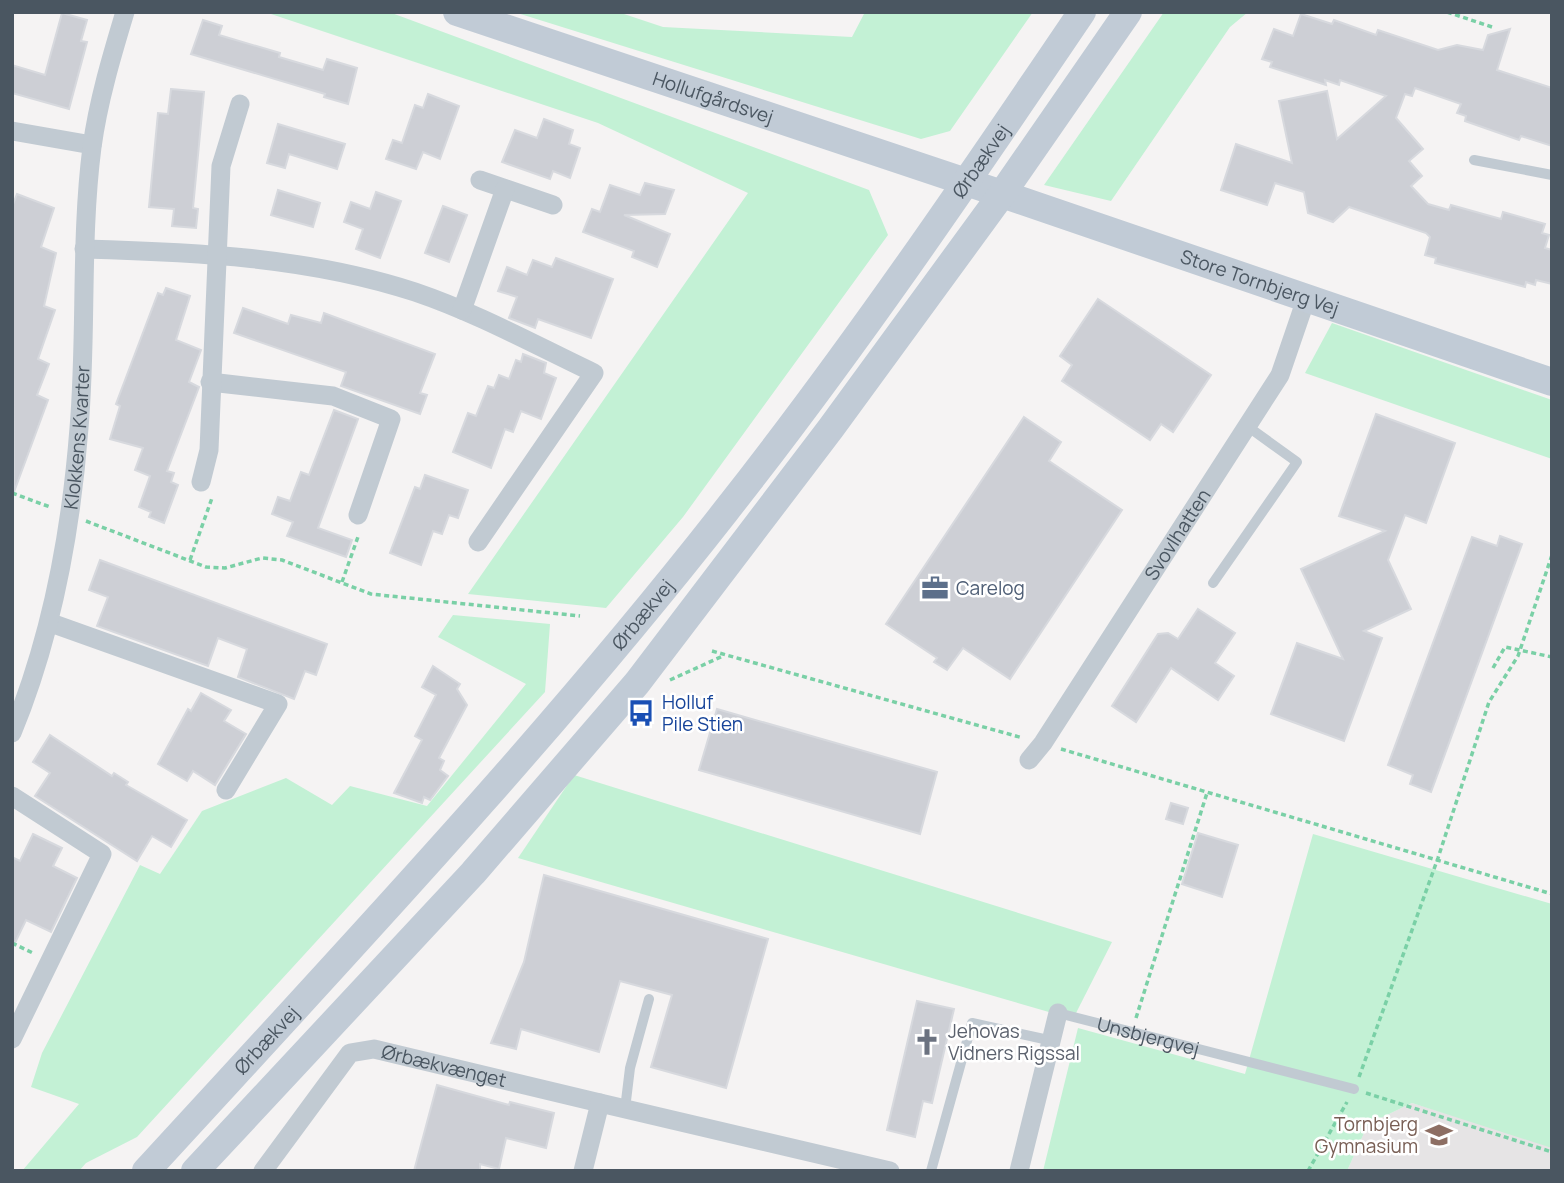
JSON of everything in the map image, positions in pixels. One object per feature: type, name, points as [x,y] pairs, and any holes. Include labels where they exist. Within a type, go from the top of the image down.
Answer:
[{"type":"main road","name":"Hollufgårdsvej","points":[[457,12],[967,182]]},
{"type":"main road","name":"Ørbækvej","points":[[146,1171],[567,705],[723,515],[823,384],[967,182],[1082,12]]},
{"type":"main road","name":"Ørbækvej","points":[[195,1171],[473,873],[637,683],[831,428],[1002,194],[1128,12]]},
{"type":"main road","name":"Store Tornbjerg Vej","points":[[967,182],[1552,382]]},
{"type":"street","name":"Klokkens Kvarter","points":[[12,733],[51,623],[70,515],[80,427],[84,249],[92,145],[125,12]]},
{"type":"street","points":[[208,486],[210,382],[221,166],[240,104]]},
{"type":"street","points":[[12,131],[92,145]]},
{"type":"street","points":[[480,180],[553,205]]},
{"type":"street","points":[[462,310],[505,189]]},
{"type":"street","points":[[84,249],[216,253],[345,274],[414,292],[462,310],[594,373],[478,542]]},
{"type":"street","name":"Svovlhatten","points":[[1029,760],[1043,743],[1280,374],[1306,299]]},
{"type":"street","points":[[210,382],[333,396],[391,419],[358,515]]},
{"type":"street","points":[[51,623],[278,704],[226,790]]},
{"type":"street","points":[[12,796],[102,854],[48,960],[12,1039]]},
{"type":"street","name":"Unsbjergvej","points":[[1019,1171],[1058,1013]]},
{"type":"street","name":"Ørbækvænget","points":[[263,1171],[350,1053],[374,1049],[600,1103]]},
{"type":"street","points":[[583,1171],[600,1103],[839,1165],[890,1171]]},
{"type":"lane","points":[[1474,160],[1552,175]]},
{"type":"lane","points":[[1213,583],[1297,462],[1247,426]]},
{"type":"lane","points":[[625,1109],[630,1068],[649,999]]},
{"type":"lane","name":"Unsbjergvej","points":[[1058,1013],[1354,1089]]},
{"type":"lane","points":[[931,1171],[972,1023],[1053,1041]]},
{"type":"path","points":[[1447,12],[1492,27]]},
{"type":"path","points":[[190,561],[208,486]]},
{"type":"path","points":[[12,493],[206,567],[225,568],[262,558],[282,560],[371,594],[580,616]]},
{"type":"path","points":[[342,582],[360,531],[358,515]]},
{"type":"path","points":[[1308,1171],[1354,1089],[1438,859],[1489,702],[1520,650],[1552,555]]},
{"type":"path","points":[[1493,668],[1505,647],[1552,657]]},
{"type":"path","points":[[712,651],[1043,743],[1552,894]]},
{"type":"path","points":[[669,681],[725,655]]},
{"type":"path","points":[[1131,1032],[1207,793]]},
{"type":"path","points":[[1354,1089],[1552,1152]]},
{"type":"shaded area","name":"Tornbjerg Gymnasium","points":[[1412,1103],[1552,1146],[1552,1171],[1347,1171],[1368,1124]]},
{"type":"green space","points":[[265,12],[389,12],[869,190],[888,235],[683,517],[606,608],[468,594],[748,193],[598,123]]},
{"type":"green space","points":[[514,12],[618,12],[663,27],[852,37],[865,12],[1033,12],[950,131],[921,139]]},
{"type":"green space","points":[[1164,12],[1248,12],[1230,27],[1111,201],[1044,185]]},
{"type":"green space","points":[[1332,323],[1552,400],[1552,459],[1305,373]]},
{"type":"green space","points":[[453,615],[550,624],[545,692],[137,1137],[86,1163],[79,1171],[22,1171],[79,1104],[31,1087],[42,1053],[140,865],[160,874],[202,811],[286,778],[332,805],[350,786],[427,806],[526,684],[438,637]]},
{"type":"green space","points":[[574,775],[1112,942],[1073,1019],[518,858]]},
{"type":"green space","points":[[1313,834],[1552,904],[1552,1148],[1412,1103],[1368,1124],[1347,1171],[1043,1171],[1078,1028],[1245,1074]]},
{"type":"building","points":[[62,13],[87,20],[81,41],[87,42],[69,109],[12,93],[12,65],[45,75]]},
{"type":"building","points":[[1301,14],[1332,24],[1334,20],[1376,35],[1378,30],[1438,50],[1457,45],[1483,50],[1488,35],[1510,29],[1497,70],[1552,88],[1552,146],[1521,136],[1519,140],[1465,121],[1466,116],[1457,113],[1461,104],[1415,88],[1412,96],[1405,94],[1396,118],[1423,149],[1409,161],[1422,176],[1411,186],[1428,204],[1449,210],[1451,205],[1501,219],[1503,212],[1545,224],[1542,233],[1549,235],[1545,248],[1552,250],[1552,284],[1536,280],[1535,285],[1526,282],[1525,287],[1435,263],[1436,258],[1425,255],[1430,237],[1426,233],[1349,207],[1333,222],[1308,213],[1304,192],[1275,183],[1267,205],[1221,190],[1236,144],[1292,163],[1279,101],[1327,91],[1337,139],[1386,96],[1340,80],[1339,85],[1325,80],[1326,85],[1270,67],[1272,62],[1262,59],[1274,29],[1293,36]]},
{"type":"building","points":[[203,20],[222,26],[219,35],[280,53],[279,57],[323,70],[327,59],[357,68],[348,104],[324,97],[325,94],[191,54]]},
{"type":"building","points":[[171,89],[204,92],[193,208],[198,209],[196,228],[172,226],[174,209],[149,207],[158,113],[168,114]]},
{"type":"building","points":[[428,94],[459,106],[440,159],[423,152],[416,169],[386,159],[393,140],[402,143],[415,105],[423,108]]},
{"type":"building","points":[[544,119],[573,130],[569,144],[580,148],[570,178],[553,171],[550,179],[502,162],[515,130],[537,138]]},
{"type":"building","points":[[278,124],[345,144],[337,169],[289,154],[285,168],[267,163]]},
{"type":"building","points":[[645,183],[674,190],[665,214],[624,215],[670,234],[657,267],[632,257],[634,251],[583,232],[592,209],[600,212],[610,185],[640,195]]},
{"type":"building","points":[[278,190],[320,203],[313,227],[271,215]]},
{"type":"building","points":[[376,192],[401,201],[380,258],[356,249],[363,229],[344,222],[351,202],[370,209]]},
{"type":"building","points":[[17,194],[54,208],[41,247],[56,253],[44,306],[55,310],[38,359],[49,364],[37,395],[48,400],[14,492],[12,207]]},
{"type":"building","points":[[443,206],[467,215],[449,262],[425,253]]},
{"type":"building","points":[[556,258],[613,279],[591,338],[538,319],[535,328],[509,318],[517,297],[498,291],[507,267],[527,275],[533,260],[552,267]]},
{"type":"building","points":[[166,288],[190,296],[176,340],[201,350],[189,382],[199,387],[167,471],[174,473],[171,482],[178,485],[164,523],[149,517],[151,512],[139,507],[150,476],[135,470],[143,448],[110,439],[120,406],[116,404],[158,293],[163,295]]},
{"type":"building","points":[[1098,299],[1211,375],[1173,432],[1161,424],[1150,440],[1062,381],[1072,365],[1060,356]]},
{"type":"building","points":[[243,308],[288,324],[291,315],[321,323],[324,313],[435,354],[420,393],[427,395],[420,414],[341,386],[346,372],[234,333]]},
{"type":"building","points":[[523,354],[546,363],[544,373],[556,378],[541,419],[521,411],[513,432],[505,429],[491,468],[453,452],[468,413],[476,416],[488,386],[494,388],[499,375],[509,379],[516,360],[521,362]]},
{"type":"building","points":[[334,410],[358,419],[318,528],[352,540],[346,557],[287,536],[293,522],[272,514],[278,497],[290,501],[301,472],[309,475]]},
{"type":"building","points":[[1376,414],[1455,443],[1426,523],[1405,515],[1388,560],[1411,609],[1364,631],[1382,638],[1344,741],[1271,714],[1297,643],[1343,659],[1301,569],[1385,531],[1339,516]]},
{"type":"building","points":[[1024,417],[1061,442],[1049,461],[1122,510],[1010,679],[963,648],[947,670],[934,662],[937,658],[886,624]]},
{"type":"building","points":[[425,475],[468,490],[458,518],[449,515],[442,534],[433,531],[421,565],[390,553],[415,487],[420,489]]},
{"type":"building","points":[[1500,536],[1522,544],[1431,792],[1410,784],[1413,775],[1388,765],[1472,537],[1497,546]]},
{"type":"building","points":[[100,560],[327,644],[316,675],[305,671],[294,699],[238,677],[247,649],[218,638],[208,666],[97,626],[108,597],[89,590]]},
{"type":"building","points":[[1198,609],[1235,633],[1215,663],[1234,676],[1218,700],[1171,668],[1136,722],[1112,706],[1158,634],[1168,633],[1178,639]]},
{"type":"building","points":[[433,666],[460,684],[457,689],[467,705],[439,758],[444,761],[440,770],[448,776],[430,800],[424,797],[422,803],[394,793],[422,740],[415,736],[436,695],[422,687]]},
{"type":"building","points":[[201,693],[231,710],[224,721],[246,734],[215,785],[193,771],[187,781],[158,764],[188,709],[191,711]]},
{"type":"building","points":[[717,709],[937,772],[920,834],[699,770]]},
{"type":"building","points":[[50,735],[112,776],[114,773],[128,782],[126,785],[187,820],[171,847],[152,836],[137,861],[35,796],[50,773],[33,762]]},
{"type":"building","points":[[1171,803],[1188,808],[1183,824],[1166,819]]},
{"type":"building","points":[[1198,833],[1238,845],[1222,897],[1182,884]]},
{"type":"building","points":[[33,834],[62,848],[53,866],[77,878],[51,932],[26,920],[12,949],[12,857],[20,861]]},
{"type":"building","points":[[544,875],[768,939],[726,1088],[651,1067],[672,995],[620,981],[599,1052],[521,1029],[516,1049],[491,1043],[524,962]]},
{"type":"building","name":"Jehovas Vidners Rigssal","points":[[917,1001],[954,1009],[932,1103],[923,1101],[915,1137],[887,1130]]},
{"type":"building","points":[[437,1085],[509,1105],[510,1102],[554,1113],[546,1148],[506,1138],[499,1169],[480,1164],[480,1171],[414,1171]]},
{"type":"place","name":"Carelog","points":[[935,588]]},
{"type":"place","name":"Holluf Pile Stien","points":[[641,713]]},
{"type":"place","name":"Jehovas Vidners Rigssal","points":[[927,1042]]},
{"type":"place","name":"Tornbjerg Gymnasium","points":[[1439,1135]]}]
